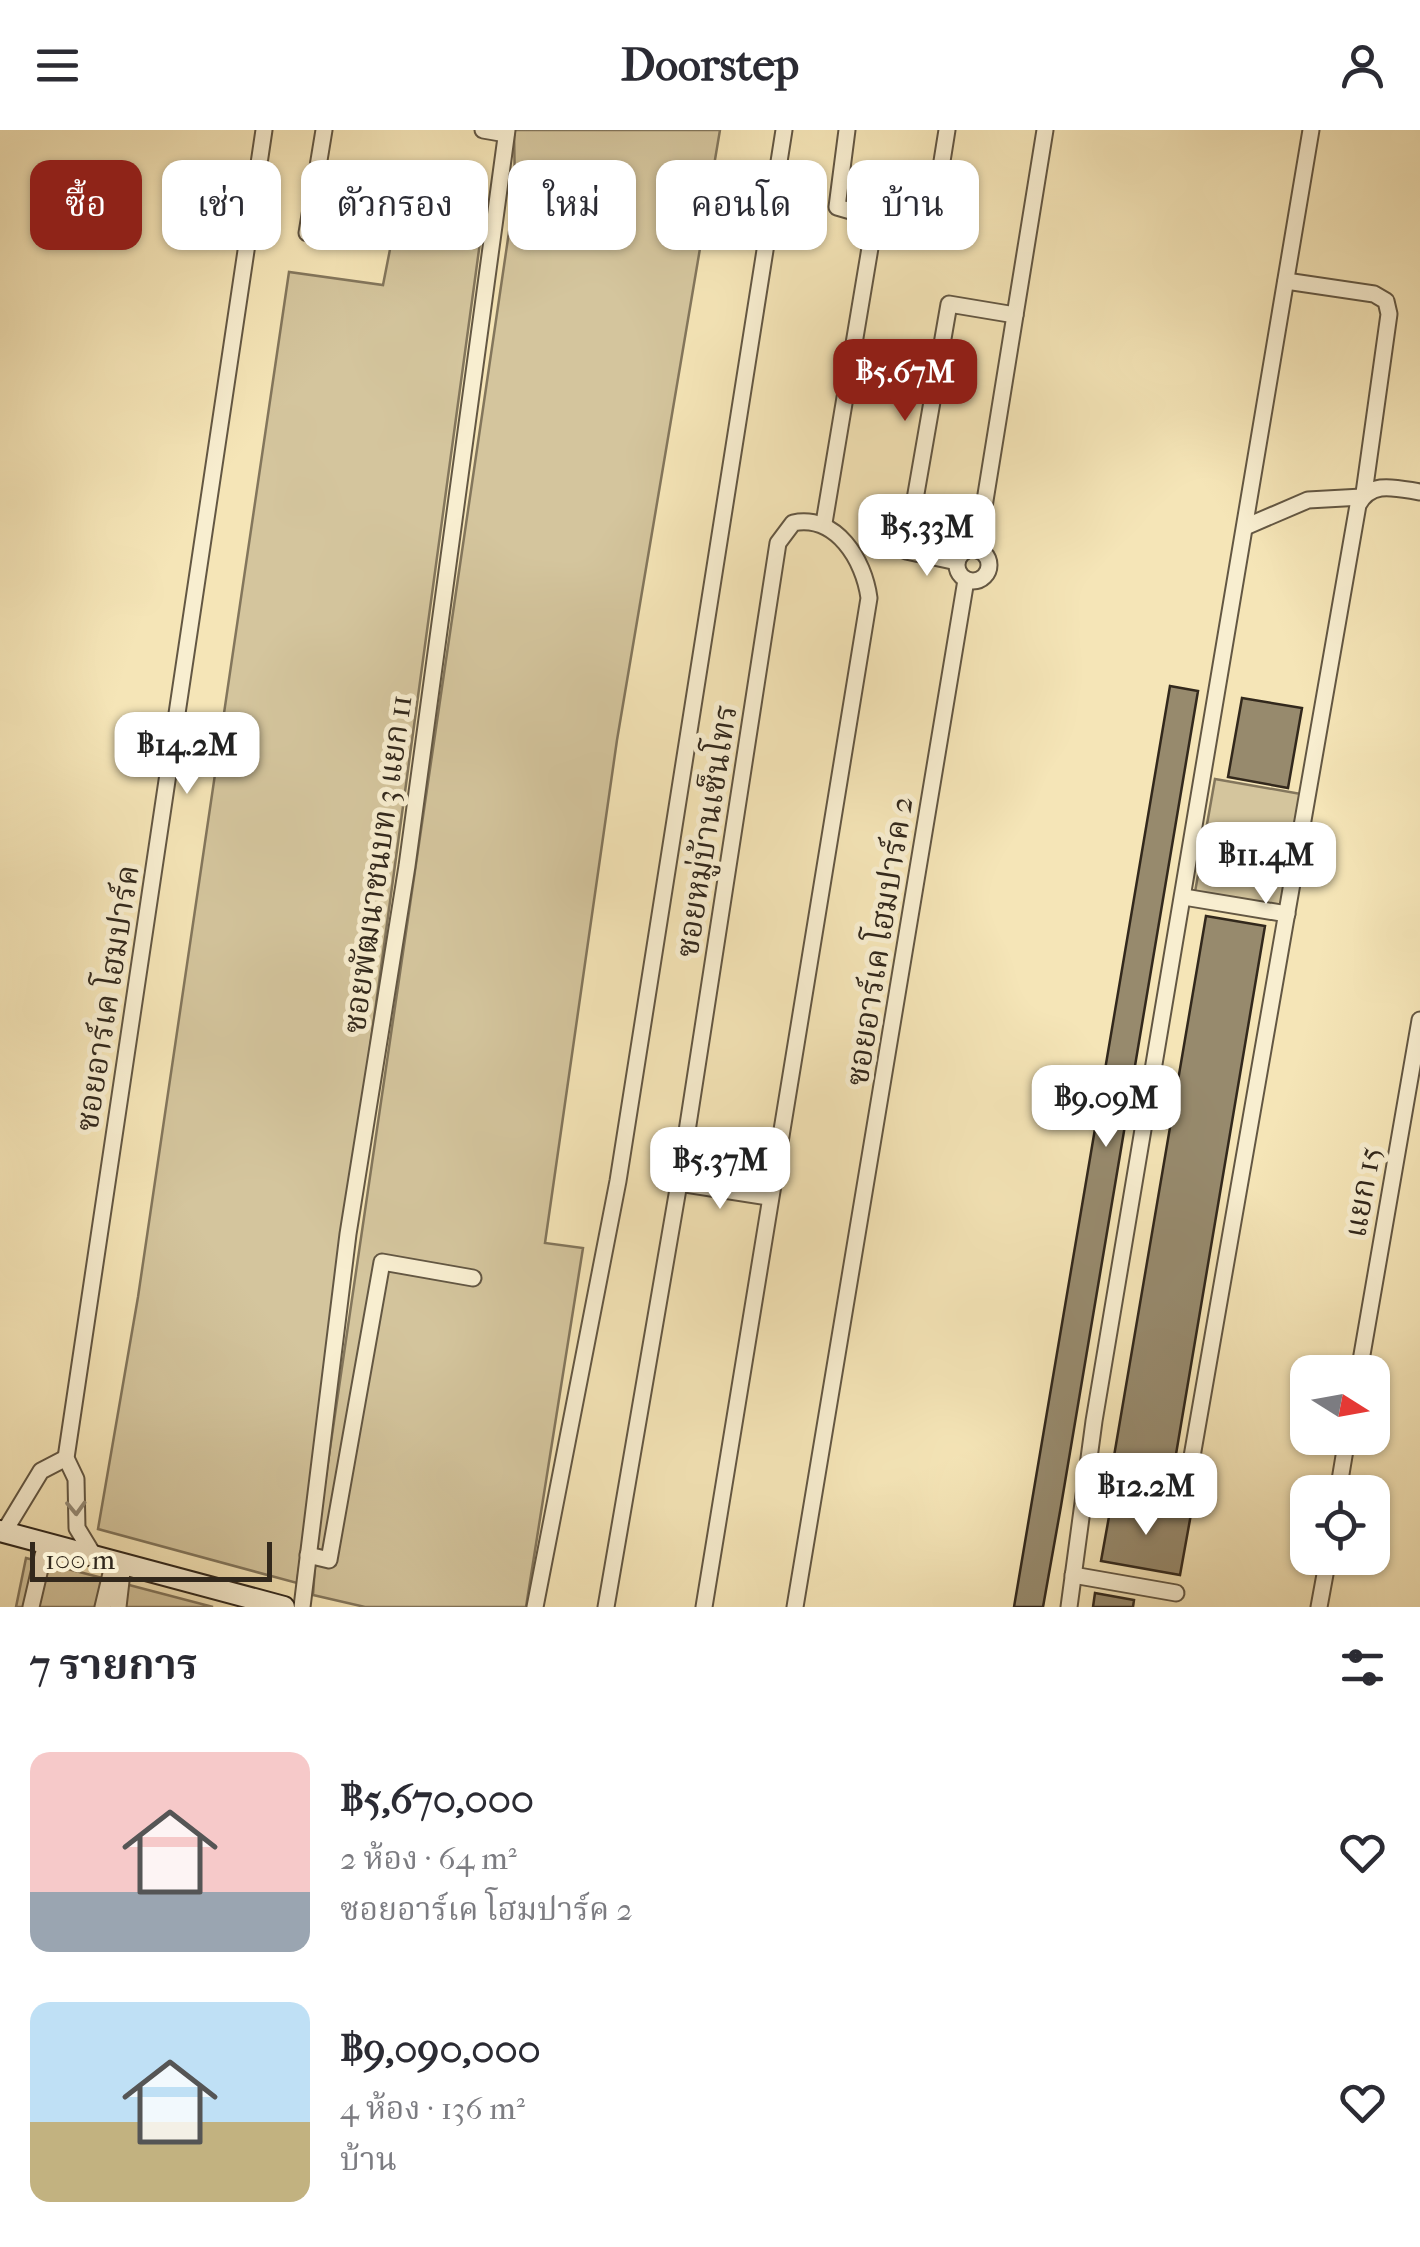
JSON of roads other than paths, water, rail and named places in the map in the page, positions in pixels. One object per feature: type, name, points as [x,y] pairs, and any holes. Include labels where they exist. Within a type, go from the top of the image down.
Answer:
[{"type":"street","name":"ซอยอาร์เค โฮมปาร์ค","points":[[110,1560],[77,1528],[76,1479],[66,1458],[264,130]]},
{"type":"street","points":[[320,160],[324,130]]},
{"type":"street","points":[[483,130],[506,132]]},
{"type":"street","points":[[535,1607],[618,1180],[784,130]]},
{"type":"street","points":[[847,130],[837,207],[847,210]]},
{"type":"street","points":[[942,160],[947,130]]},
{"type":"street","name":"ซอยอาร์เค โฮมปาร์ค 2","points":[[795,1607],[966,580],[977,581],[988,570],[988,560],[977,550],[1046,130]]},
{"type":"street","points":[[1070,1607],[1087,1480],[1311,130]]},
{"type":"street","name":"ซอยพัฒนาชนบท 3 แยก 11","points":[[302,1607],[348,1234],[406,866],[506,132]]},
{"type":"street","points":[[704,1607],[869,598],[867,580],[835,528],[824,523],[870,250]]},
{"type":"street","points":[[1087,1480],[1169,1495],[1186,1491],[1363,495],[1389,314],[1386,301],[1374,294],[1286,281]]},
{"type":"street","points":[[957,562],[906,551],[949,304],[1016,315]]},
{"type":"street","points":[[1245,527],[1308,500],[1363,495],[1389,486],[1420,492]]},
{"type":"street","name":"ซอยหมู่บ้านเซ็นโทร","points":[[606,1607],[679,1183],[778,543],[793,523],[824,523]]},
{"type":"street","points":[[957,562],[962,553],[977,550]]},
{"type":"street","points":[[957,562],[966,580]]},
{"type":"street","points":[[1184,897],[1287,914]]},
{"type":"street","name":"แยก 15","points":[[1362,1355],[1420,1020]]},
{"type":"street","points":[[679,1183],[768,1198]]},
{"type":"street","points":[[308,1556],[329,1560],[382,1262],[473,1278]]},
{"type":"street","points":[[66,1458],[41,1471],[2,1532],[110,1560],[232,1600],[284,1607]]},
{"type":"street","points":[[31,1607],[46,1543]]},
{"type":"street","points":[[103,1607],[110,1560]]},
{"type":"street","points":[[110,1560],[118,1607]]},
{"type":"street","points":[[1074,1575],[1176,1593]]},
{"type":"street","points":[[1319,1607],[1325,1575]]}]
